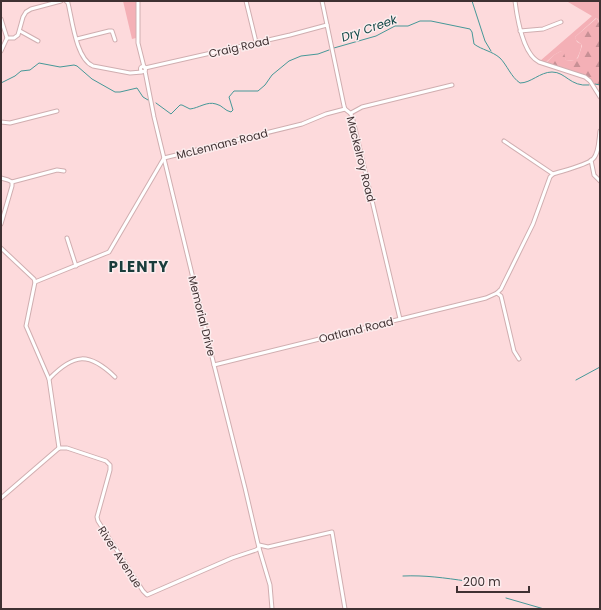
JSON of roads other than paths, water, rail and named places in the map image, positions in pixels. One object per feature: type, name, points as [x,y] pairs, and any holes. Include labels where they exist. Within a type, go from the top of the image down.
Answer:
[{"type":"street","points":[[7,38],[16,37],[20,31],[23,17],[29,10],[61,1]]},
{"type":"street","points":[[66,1],[76,39],[109,31],[112,32],[115,40]]},
{"type":"street","name":"Memorial Drive","points":[[138,1],[137,36],[143,70],[259,547]]},
{"type":"street","points":[[246,1],[256,42]]},
{"type":"street","name":"Mackelroy Road","points":[[322,1],[345,109],[351,113],[400,319]]},
{"type":"street","points":[[515,1],[520,31],[530,54],[535,60],[585,78],[590,82],[600,97]]},
{"type":"street","points":[[1,19],[7,38],[1,52]]},
{"type":"street","points":[[520,31],[543,29],[561,22]]},
{"type":"street","name":"Craig Road","points":[[76,39],[82,56],[90,65],[132,73],[150,67],[327,25]]},
{"type":"street","points":[[20,31],[38,40]]},
{"type":"street","points":[[351,113],[362,107],[452,85]]},
{"type":"street","name":"McLennans Road","points":[[35,282],[109,252],[164,158],[302,124],[326,114],[345,109]]},
{"type":"street","points":[[1,122],[10,123],[57,111]]},
{"type":"street","points":[[519,359],[514,351],[501,296],[497,293],[501,289],[533,224],[549,180],[553,174],[591,160],[596,152],[600,131]]},
{"type":"street","points":[[504,141],[553,174]]},
{"type":"street","points":[[591,160],[594,175],[600,181]]},
{"type":"street","points":[[1,178],[12,182],[57,170],[64,171]]},
{"type":"street","points":[[1,224],[12,182]]},
{"type":"street","points":[[67,238],[76,266]]},
{"type":"street","points":[[1,248],[34,279],[35,282],[26,326],[49,379],[59,448],[1,498]]},
{"type":"street","name":"Oatland Road","points":[[214,365],[486,298],[497,293]]},
{"type":"street","points":[[49,379],[66,363],[79,359],[87,359],[95,362],[105,367],[116,377]]},
{"type":"street","name":"River Avenue","points":[[59,448],[67,448],[106,461],[110,465],[110,470],[97,517],[98,522],[147,595],[259,547]]},
{"type":"street","points":[[272,609],[270,584],[259,547],[268,548],[332,532],[345,609]]},
{"type":"waterway","name":"Dry Creek","points":[[472,1],[485,41],[491,51]]},
{"type":"waterway","name":"Dry Creek","points":[[334,48],[376,36],[395,26],[408,26],[420,21],[431,21],[470,29],[474,44],[500,58],[514,78],[520,83],[524,83],[548,72],[552,72],[561,74],[577,84],[589,85]]},
{"type":"waterway","name":"Dry Creek","points":[[156,103],[171,114],[180,105],[190,109],[209,103],[218,105],[231,112],[233,110],[229,97],[234,91],[258,91],[265,85],[272,75],[289,61],[301,56],[318,54],[329,50]]},
{"type":"waterway","name":"Dry Creek","points":[[1,83],[15,76],[21,71],[30,70],[39,63],[60,67],[74,65],[92,79],[115,92],[137,88],[143,97],[148,100]]},
{"type":"waterway","name":"Dry Creek","points":[[595,84],[600,85]]},
{"type":"waterway","points":[[576,380],[600,367]]},
{"type":"waterway","points":[[403,576],[427,576],[466,581]]},
{"type":"waterway","points":[[506,598],[544,609]]},
{"type":"district","name":"PLENTY","points":[[139,266]]}]
